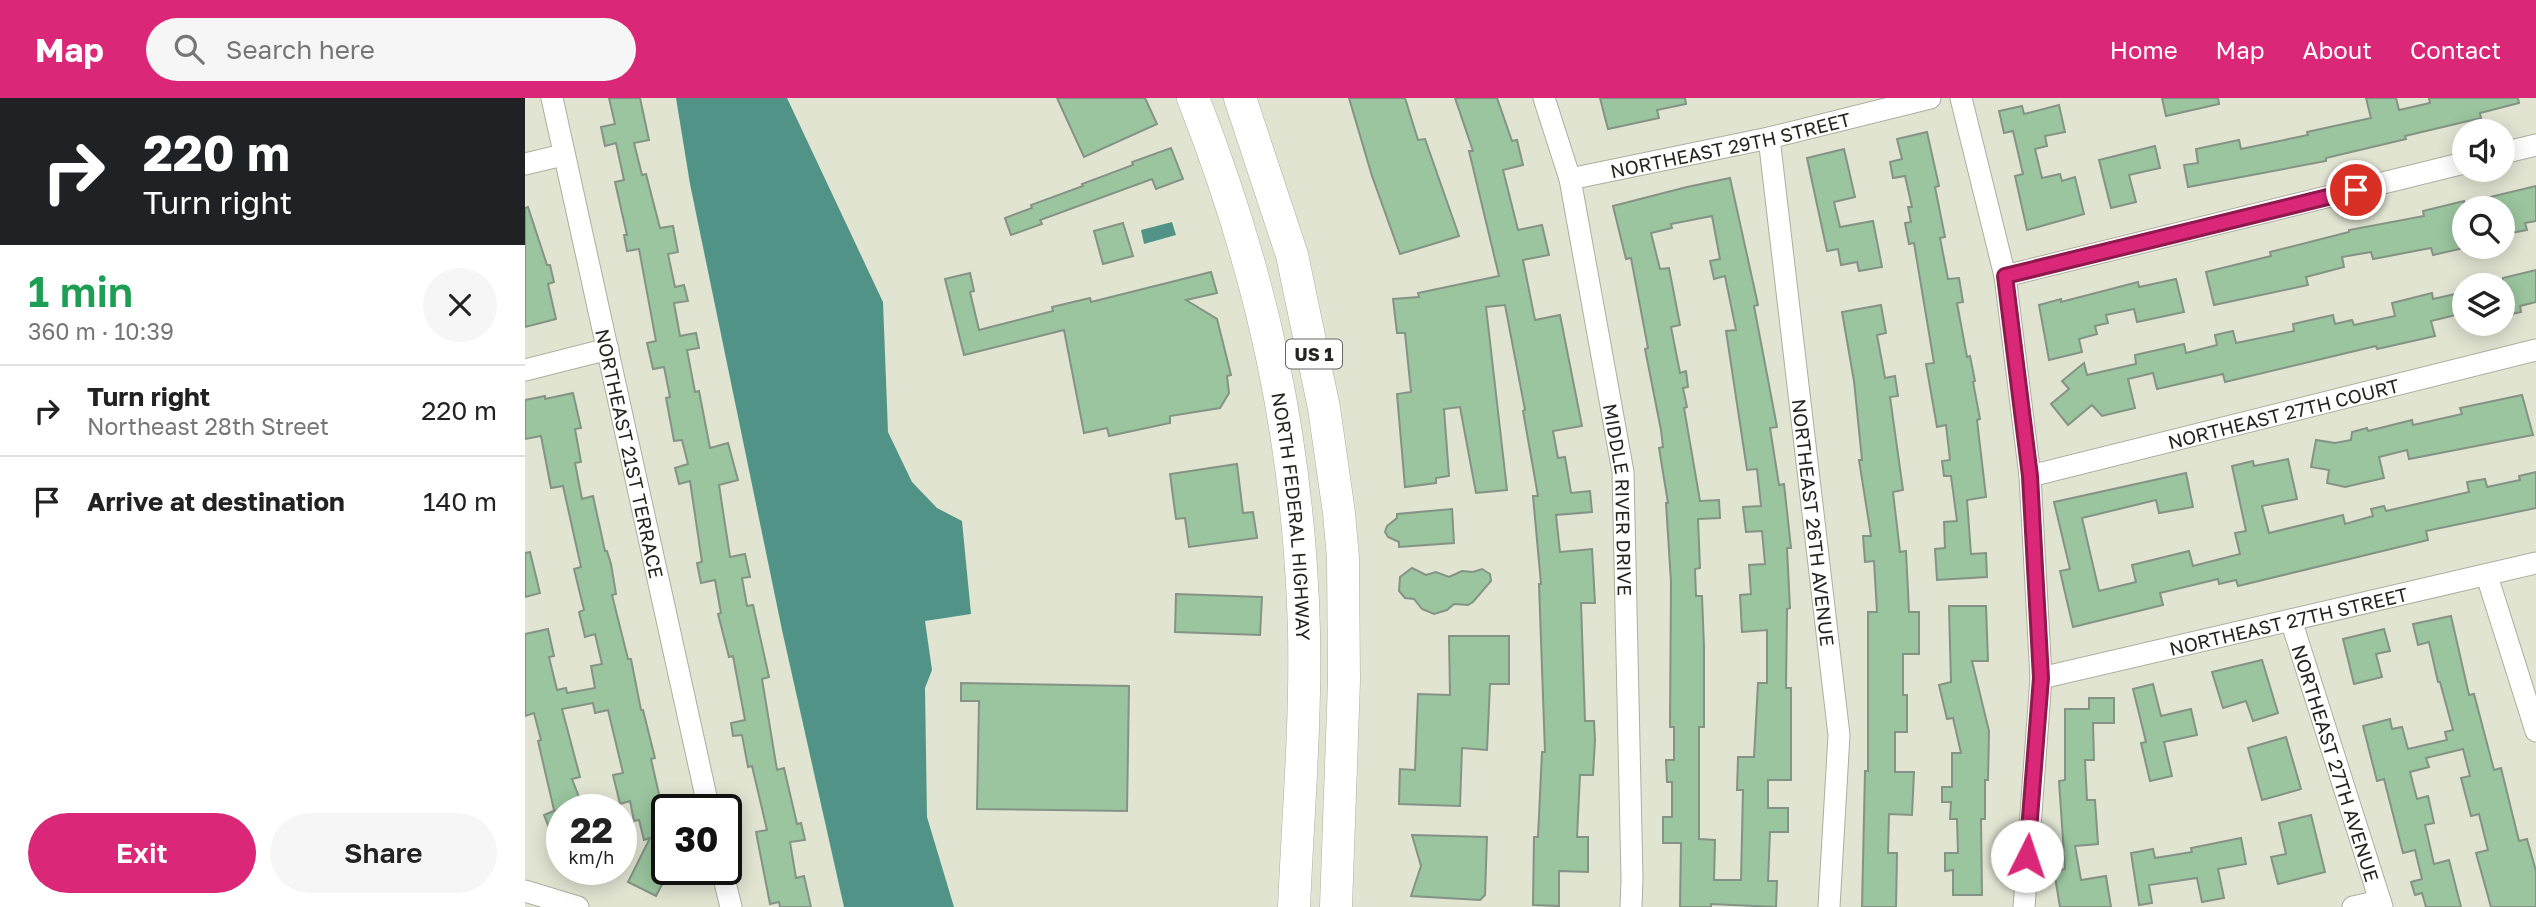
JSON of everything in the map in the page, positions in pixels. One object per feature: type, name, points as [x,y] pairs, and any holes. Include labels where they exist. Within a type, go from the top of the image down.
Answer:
[{"type":"main road","name":"NORTH FEDERAL HIGHWAY","points":[[1193,98],[1234,208],[1265,322],[1280,395],[1297,519],[1304,691],[1294,907]]},
{"type":"main road","name":"US 1","points":[[1240,98],[1292,255],[1310,330],[1335,483],[1343,558],[1344,618],[1343,769],[1336,907]]},
{"type":"main road","points":[[1297,519],[1309,542],[1321,553],[1342,564]]},
{"type":"main road","points":[[1301,571],[1313,577],[1328,591],[1344,618]]},
{"type":"street","name":"NORTHEAST 21ST TERRACE","points":[[552,98],[705,794]]},
{"type":"street","name":"MIDDLE RIVER DRIVE","points":[[1544,98],[1570,179],[1623,472],[1631,907]]},
{"type":"street","name":"NORTHEAST 29TH STREET","points":[[1570,179],[1769,138],[1930,98]]},
{"type":"street","points":[[1961,98],[2005,276],[2030,476],[2041,678],[2024,907]]},
{"type":"street","name":"NORTHEAST 26TH AVENUE","points":[[1769,138],[1839,735],[1829,907]]},
{"type":"street","points":[[2515,150],[2536,145]]},
{"type":"street","points":[[525,164],[563,155]]},
{"type":"street","points":[[2005,276],[2452,166]]},
{"type":"street","points":[[525,370],[608,349]]},
{"type":"street","name":"NORTHEAST 27TH COURT","points":[[2030,476],[2536,350]]},
{"type":"street","name":"NORTHEAST 27TH STREET","points":[[2041,678],[2536,563]]},
{"type":"street","points":[[2487,576],[2536,731]]},
{"type":"street","name":"NORTHEAST 27TH AVENUE","points":[[2291,620],[2381,904]]},
{"type":"street","points":[[726,885],[731,907]]},
{"type":"street","points":[[525,891],[578,907]]},
{"type":"street","points":[[2353,907],[2381,904]]},
{"type":"water","points":[[676,98],[787,98],[883,302],[888,432],[912,482],[937,508],[962,521],[971,614],[925,621],[932,670],[925,688],[927,817],[954,907],[844,907],[782,630],[690,184]]},
{"type":"water","points":[[1172,222],[1176,235],[1144,244],[1141,230]]},
{"type":"building","points":[[609,98],[640,98],[649,140],[634,143],[642,175],[646,174],[660,228],[673,226],[678,252],[668,254],[675,287],[684,285],[688,301],[674,303],[680,336],[696,333],[699,348],[687,350],[695,392],[699,391],[710,448],[728,443],[738,480],[719,485],[730,557],[745,554],[750,577],[742,578],[747,606],[753,605],[769,677],[762,679],[777,770],[784,768],[797,824],[801,823],[805,840],[790,842],[796,878],[804,876],[811,907],[780,907],[779,902],[770,904],[756,832],[767,830],[752,766],[748,767],[742,735],[733,736],[731,723],[745,720],[733,656],[729,657],[718,614],[721,613],[715,580],[701,583],[697,563],[702,562],[690,481],[679,484],[675,468],[688,464],[682,440],[674,441],[666,398],[670,397],[664,367],[653,369],[647,343],[656,341],[639,249],[627,251],[624,235],[627,235],[615,182],[624,180],[616,143],[605,146],[601,127],[615,124]]},
{"type":"building","points":[[1057,98],[1145,98],[1157,124],[1084,157]]},
{"type":"building","points":[[1349,98],[1405,98],[1418,140],[1425,139],[1459,236],[1400,254],[1372,176]]},
{"type":"building","points":[[1455,98],[1497,98],[1512,141],[1517,140],[1523,165],[1503,170],[1518,230],[1542,225],[1549,255],[1523,260],[1535,320],[1560,315],[1582,426],[1553,431],[1558,458],[1565,457],[1571,493],[1590,491],[1592,512],[1556,515],[1560,552],[1592,549],[1595,603],[1581,603],[1585,721],[1594,721],[1595,740],[1593,775],[1580,775],[1577,837],[1588,837],[1588,872],[1559,871],[1559,906],[1533,905],[1534,837],[1538,837],[1542,752],[1545,752],[1541,584],[1533,496],[1538,496],[1505,305],[1486,307],[1507,490],[1476,493],[1460,407],[1444,409],[1449,476],[1436,478],[1436,483],[1405,487],[1397,394],[1411,392],[1405,333],[1397,333],[1393,299],[1419,297],[1418,293],[1499,276],[1469,151],[1473,151]]},
{"type":"building","points":[[1600,98],[1685,98],[1686,104],[1657,110],[1659,118],[1608,129]]},
{"type":"building","points":[[2162,98],[2218,98],[2219,104],[2166,116]]},
{"type":"building","points":[[2366,98],[2396,98],[2399,110],[2430,103],[2429,98],[2518,98],[2519,103],[2480,113],[2481,118],[2452,119],[2452,125],[2326,158],[2326,161],[2188,187],[2184,165],[2198,163],[2196,149],[2239,140],[2241,149],[2371,118]]},
{"type":"building","points":[[2059,105],[2065,132],[2045,136],[2047,146],[2035,149],[2042,178],[2060,174],[2062,181],[2075,177],[2084,214],[2027,230],[2015,176],[2023,174],[2013,131],[2004,133],[1999,111],[2022,106],[2024,114]]},
{"type":"building","points":[[1927,132],[1939,186],[1935,187],[1945,237],[1940,238],[1948,279],[1959,278],[1963,302],[1957,303],[1967,357],[1970,356],[1975,381],[1986,497],[1967,500],[1971,554],[1986,553],[1987,577],[1937,580],[1935,549],[1945,548],[1944,522],[1957,521],[1951,476],[1944,476],[1942,461],[1950,460],[1946,425],[1937,427],[1926,364],[1934,363],[1914,243],[1909,244],[1905,223],[1911,222],[1908,207],[1912,207],[1905,176],[1893,178],[1890,162],[1902,159],[1897,139]]},
{"type":"building","points":[[2155,146],[2160,168],[2129,175],[2136,202],[2111,208],[2099,160]]},
{"type":"building","points":[[1171,148],[1183,179],[1156,189],[1152,179],[1040,220],[1042,224],[1011,235],[1005,218],[1133,165],[1132,162]]},
{"type":"building","points":[[1844,149],[1855,197],[1834,202],[1840,227],[1873,221],[1882,267],[1859,271],[1857,262],[1841,265],[1838,249],[1827,251],[1807,158]]},
{"type":"building","points":[[1730,178],[1758,305],[1754,306],[1777,427],[1770,428],[1779,485],[1784,484],[1791,548],[1787,548],[1790,608],[1787,609],[1786,688],[1791,688],[1791,780],[1768,780],[1768,808],[1788,808],[1788,832],[1770,832],[1768,881],[1777,881],[1776,907],[1711,904],[1711,907],[1680,907],[1681,843],[1663,843],[1663,817],[1672,817],[1672,782],[1667,782],[1666,760],[1674,760],[1674,727],[1670,727],[1671,582],[1668,503],[1659,448],[1663,447],[1661,430],[1645,349],[1648,348],[1631,258],[1626,259],[1613,206]],"holes":[[[1712,216],[1720,259],[1710,261],[1714,279],[1725,276],[1736,330],[1726,331],[1747,470],[1757,469],[1761,506],[1743,507],[1746,532],[1762,531],[1765,564],[1749,565],[1751,594],[1740,595],[1742,632],[1767,630],[1767,683],[1758,683],[1754,757],[1738,757],[1737,790],[1743,790],[1741,880],[1714,880],[1715,840],[1699,839],[1699,727],[1704,727],[1704,647],[1702,596],[1696,596],[1695,569],[1700,568],[1698,519],[1720,518],[1719,500],[1700,501],[1684,408],[1687,407],[1683,388],[1688,387],[1686,371],[1680,373],[1671,327],[1680,325],[1669,268],[1660,269],[1651,233],[1672,228],[1671,224]]]},
{"type":"building","points":[[2536,186],[2536,221],[2525,223],[2527,230],[2515,232],[2515,196],[2494,196]]},
{"type":"building","points":[[2452,204],[2452,251],[2433,255],[2431,248],[2373,259],[2371,252],[2342,257],[2344,267],[2306,277],[2308,285],[2214,305],[2206,272],[2271,256],[2270,252],[2349,230],[2424,216],[2423,211]]},
{"type":"building","points":[[528,207],[547,265],[550,265],[554,282],[548,284],[556,319],[525,327],[525,208]]},
{"type":"building","points":[[1123,223],[1133,256],[1103,264],[1094,231]]},
{"type":"building","points":[[2536,270],[2536,302],[2520,306],[2521,312],[2515,313],[2515,275]]},
{"type":"building","points":[[1211,272],[1217,293],[1186,300],[1217,319],[1231,375],[1227,376],[1229,393],[1220,408],[1170,416],[1170,423],[1109,436],[1107,428],[1084,433],[1064,330],[964,355],[945,279],[970,273],[974,291],[970,292],[979,330],[1053,311],[1052,307],[1090,298],[1091,302]]},
{"type":"building","points":[[2176,279],[2184,312],[2137,322],[2134,309],[2106,315],[2108,323],[2095,326],[2097,334],[2079,339],[2082,352],[2049,360],[2039,305],[2138,282],[2139,287]]},
{"type":"building","points":[[2432,293],[2433,299],[2452,295],[2452,316],[2431,321],[2435,336],[2377,349],[2376,346],[2225,382],[2223,374],[2157,389],[2153,373],[2128,379],[2135,408],[2102,416],[2092,405],[2068,425],[2051,404],[2069,389],[2062,381],[2084,363],[2087,375],[2136,364],[2135,355],[2184,344],[2186,353],[2217,345],[2215,335],[2233,331],[2236,343],[2294,331],[2293,324],[2333,315],[2335,324],[2352,320],[2354,325],[2395,316],[2392,303]]},
{"type":"building","points":[[1881,305],[1886,333],[1877,335],[1885,378],[1895,376],[1898,396],[1890,397],[1903,490],[1893,492],[1900,552],[1906,551],[1909,612],[1919,612],[1919,654],[1903,654],[1907,732],[1895,732],[1895,772],[1914,772],[1912,815],[1889,814],[1888,853],[1897,853],[1896,907],[1862,907],[1865,771],[1868,771],[1868,612],[1877,612],[1874,561],[1865,562],[1863,536],[1871,536],[1859,460],[1862,460],[1854,381],[1842,312]]},
{"type":"building","points":[[573,393],[581,428],[575,429],[581,462],[575,463],[582,499],[593,496],[605,551],[611,564],[616,594],[612,595],[655,758],[651,759],[659,794],[651,794],[651,885],[662,885],[656,896],[634,885],[637,885],[637,864],[650,838],[644,840],[637,820],[637,794],[618,794],[613,775],[623,773],[608,710],[595,713],[593,703],[562,709],[580,777],[572,779],[578,794],[550,794],[534,713],[525,716],[525,634],[548,629],[554,656],[549,657],[557,690],[566,688],[567,693],[595,688],[591,666],[602,664],[595,634],[585,637],[579,612],[584,610],[574,569],[581,567],[563,486],[551,488],[541,436],[525,439],[525,400],[545,396],[545,399]]},
{"type":"building","points":[[2522,395],[2533,435],[2409,459],[2407,450],[2379,457],[2384,478],[2345,487],[2327,483],[2329,470],[2311,467],[2316,440],[2335,443],[2351,440],[2352,432],[2367,428],[2368,431],[2412,420],[2413,425],[2462,414],[2460,408]]},
{"type":"building","points":[[2288,459],[2297,499],[2262,506],[2269,533],[2343,515],[2345,524],[2373,516],[2371,509],[2384,506],[2386,511],[2469,492],[2467,482],[2485,479],[2487,487],[2520,480],[2519,476],[2536,472],[2536,508],[2426,531],[2428,540],[2238,586],[2236,580],[2219,584],[2218,579],[2160,593],[2163,605],[2073,627],[2060,571],[2070,569],[2054,502],[2186,473],[2193,507],[2159,513],[2156,500],[2082,518],[2099,591],[2136,582],[2132,565],[2189,551],[2193,566],[2240,554],[2235,533],[2246,531],[2232,466],[2253,461],[2254,466]]},
{"type":"building","points":[[1237,464],[1243,513],[1253,512],[1257,538],[1189,547],[1185,518],[1176,519],[1170,474]]},
{"type":"building","points":[[1452,509],[1454,543],[1399,547],[1399,542],[1388,537],[1385,532],[1387,526],[1397,518],[1397,514]]},
{"type":"building","points":[[530,552],[540,593],[525,597],[525,553]]},
{"type":"building","points":[[1412,568],[1426,575],[1436,572],[1449,577],[1462,571],[1482,569],[1490,574],[1491,581],[1468,605],[1454,604],[1447,610],[1434,614],[1422,609],[1414,599],[1405,598],[1399,591],[1400,577]]},
{"type":"building","points":[[1176,594],[1262,597],[1260,635],[1175,632]]},
{"type":"building","points":[[1949,606],[1986,606],[1988,661],[1972,661],[1989,731],[1985,819],[1981,819],[1982,895],[1953,895],[1953,870],[1945,871],[1945,853],[1958,853],[1957,819],[1950,819],[1951,802],[1942,802],[1942,787],[1952,787],[1952,753],[1961,753],[1953,718],[1947,719],[1939,685],[1951,682]]},
{"type":"building","points":[[2451,616],[2469,695],[2474,694],[2494,770],[2501,768],[2519,841],[2527,839],[2536,871],[2536,907],[2491,907],[2476,853],[2488,850],[2479,814],[2471,816],[2461,778],[2470,776],[2463,749],[2426,758],[2429,767],[2410,772],[2417,799],[2428,796],[2434,823],[2425,825],[2434,864],[2449,860],[2461,907],[2426,907],[2422,893],[2415,895],[2411,882],[2422,879],[2415,850],[2403,853],[2384,779],[2377,781],[2363,726],[2390,719],[2392,729],[2402,727],[2408,749],[2447,740],[2445,732],[2453,730],[2429,642],[2418,645],[2413,624]]},
{"type":"building","points":[[2384,629],[2390,651],[2376,654],[2382,677],[2354,684],[2343,639]]},
{"type":"building","points":[[1449,636],[1509,636],[1509,684],[1490,684],[1487,750],[1462,748],[1460,806],[1399,804],[1400,769],[1415,770],[1418,694],[1450,695]]},
{"type":"building","points":[[2262,660],[2278,713],[2253,721],[2246,701],[2223,708],[2212,672]]},
{"type":"building","points":[[961,683],[1129,686],[1127,811],[977,809],[979,701],[961,701]]},
{"type":"building","points":[[2153,684],[2161,716],[2191,709],[2197,735],[2164,742],[2172,776],[2150,781],[2141,743],[2146,742],[2133,689]]},
{"type":"building","points":[[2089,698],[2114,698],[2114,723],[2093,723],[2094,760],[2085,760],[2087,800],[2095,800],[2098,844],[2075,846],[2081,880],[2106,876],[2111,907],[2060,907],[2054,871],[2065,869],[2059,781],[2065,780],[2065,709],[2089,709]]},
{"type":"building","points":[[2286,737],[2301,789],[2262,800],[2248,748]]},
{"type":"building","points":[[2311,815],[2325,872],[2278,884],[2271,857],[2286,854],[2279,823]]},
{"type":"building","points":[[1412,835],[1487,837],[1485,895],[1480,900],[1411,896],[1421,866]]},
{"type":"building","points":[[2241,838],[2246,864],[2218,869],[2224,898],[2202,902],[2197,878],[2149,885],[2152,903],[2139,905],[2131,853],[2153,849],[2155,858],[2192,852],[2191,848]]},
{"type":"route","points":[[2027,856],[2041,678],[2030,476],[2005,276],[2356,190]]}]
